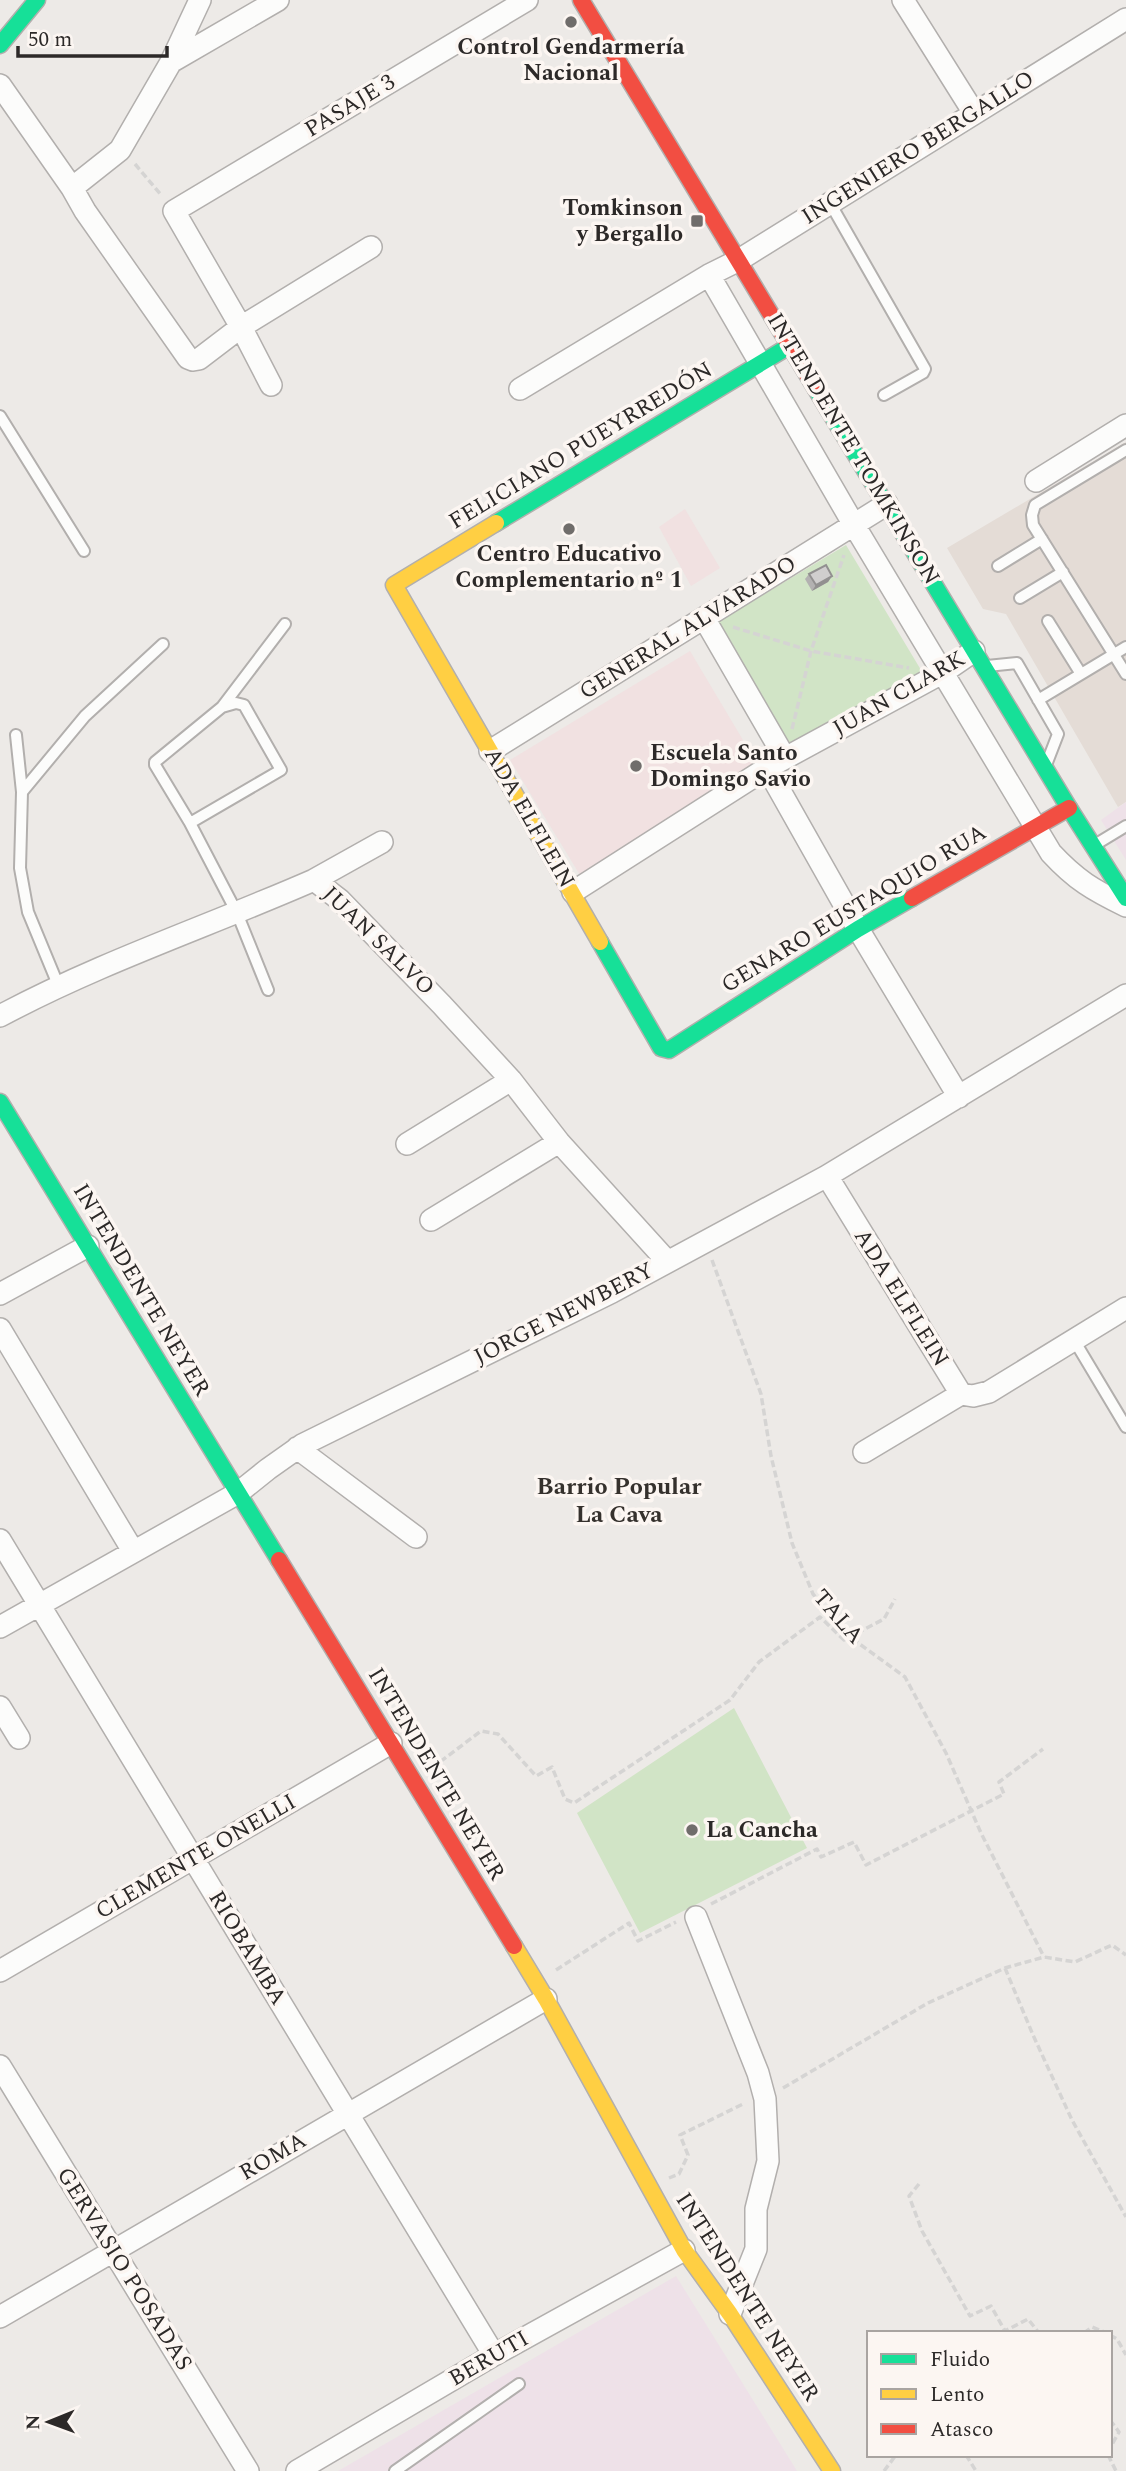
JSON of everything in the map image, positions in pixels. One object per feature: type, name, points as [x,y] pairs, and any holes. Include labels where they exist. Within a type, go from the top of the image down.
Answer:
[{"type":"street","points":[[0,45],[37,0]]},
{"type":"street","points":[[72,188],[120,149],[171,62],[200,0]]},
{"type":"street","points":[[171,62],[278,0]]},
{"type":"street","name":"PASAJE 3","points":[[174,211],[527,0]]},
{"type":"street","name":"INTENDENTE TOMKINSON","points":[[581,0],[1126,898]]},
{"type":"street","points":[[903,0],[974,113]]},
{"type":"street","name":"INGENIERO BERGALLO","points":[[520,389],[709,275],[739,260],[1126,19]]},
{"type":"street","points":[[0,85],[188,358],[200,359],[241,327],[371,247]]},
{"type":"street","points":[[174,211],[271,385]]},
{"type":"street","name":"INTENDENTE TOMKINSON","points":[[709,275],[854,525],[1051,853],[1070,874],[1088,887],[1126,906]]},
{"type":"street","name":"FELICIANO PUEYRREDÓN","points":[[394,585],[791,345]]},
{"type":"street","points":[[1036,481],[1126,425]]},
{"type":"street","name":"GENERAL ALVARADO","points":[[491,751],[887,505]]},
{"type":"street","name":"ADA ELFLEIN","points":[[394,585],[665,1051]]},
{"type":"street","points":[[704,618],[858,929],[959,1097]]},
{"type":"street","name":"JUAN CLARK","points":[[573,892],[776,763],[942,673],[979,659]]},
{"type":"street","name":"GENARO EUSTAQUIO RUA","points":[[665,1051],[858,929],[1069,807]]},
{"type":"street","points":[[314,880],[382,842]]},
{"type":"street","name":"JUAN SALVO","points":[[0,1016],[127,955],[237,914],[314,880],[349,910],[442,1004],[511,1080],[559,1142],[667,1261]]},
{"type":"street","name":"JORGE NEWBERY","points":[[0,1627],[238,1493],[298,1448],[612,1293],[827,1176],[1126,995]]},
{"type":"street","points":[[407,1144],[511,1080]]},
{"type":"street","name":"INTENDENTE NEYER","points":[[0,1102],[541,1990],[684,2250],[730,2314],[832,2471]]},
{"type":"street","points":[[431,1220],[559,1142]]},
{"type":"street","name":"ADA ELFLEIN","points":[[827,1176],[961,1394]]},
{"type":"street","points":[[0,1294],[88,1245]]},
{"type":"street","points":[[863,1452],[961,1394],[973,1396],[989,1392],[1126,1308]]},
{"type":"street","points":[[0,1329],[133,1552]]},
{"type":"street","points":[[298,1448],[416,1537]]},
{"type":"street","name":"RIOBAMBA","points":[[0,1540],[494,2356]]},
{"type":"street","points":[[0,1707],[19,1738]]},
{"type":"street","name":"CLEMENTE ONELLI","points":[[0,1970],[391,1744]]},
{"type":"street","points":[[697,1913],[758,2073],[765,2099],[768,2161],[756,2209],[756,2249],[730,2314]]},
{"type":"street","name":"ROMA","points":[[0,2317],[347,2114],[541,1990]]},
{"type":"street","name":"GERVASIO POSADAS","points":[[0,2066],[248,2471]]},
{"type":"street","name":"BERUTI","points":[[297,2471],[494,2356],[684,2250]]},
{"type":"lane","points":[[830,202],[925,369],[923,373],[884,395]]},
{"type":"lane","points":[[0,416],[84,551]]},
{"type":"lane","points":[[1126,450],[1035,505],[1032,515],[1033,525],[1126,674]]},
{"type":"lane","points":[[998,566],[1042,539]]},
{"type":"lane","points":[[1020,598],[1063,572]]},
{"type":"lane","points":[[1048,621],[1081,674]]},
{"type":"lane","points":[[268,990],[237,914],[155,762],[222,707],[285,624]]},
{"type":"lane","points":[[22,792],[85,716],[163,643]]},
{"type":"lane","points":[[1038,700],[1126,647]]},
{"type":"lane","points":[[979,659],[1017,663],[1058,734],[1045,767]]},
{"type":"lane","points":[[190,823],[281,769],[244,705],[236,703],[222,707]]},
{"type":"lane","points":[[16,734],[22,792],[20,868],[28,912],[59,987]]},
{"type":"lane","points":[[1093,846],[1126,826]]},
{"type":"lane","points":[[1074,1340],[1126,1427]]},
{"type":"lane","points":[[395,2471],[519,2384]]},
{"type":"path","points":[[120,149],[143,172],[174,211]]},
{"type":"path","points":[[776,763],[854,525]]},
{"type":"path","points":[[704,618],[811,651],[942,673]]},
{"type":"path","name":"TALA","points":[[705,1242],[761,1394],[771,1456],[792,1543],[813,1594],[850,1637],[905,1677],[946,1753],[971,1811],[1044,1957]]},
{"type":"path","points":[[414,1781],[481,1731],[498,1734],[536,1776],[552,1767],[565,1799],[574,1804],[730,1700],[760,1662],[820,1617],[844,1640],[884,1619],[895,1599]]},
{"type":"path","points":[[541,1990],[629,1923],[638,1941],[817,1849],[821,1857],[854,1842],[866,1866],[1004,1794],[999,1782],[1043,1749]]},
{"type":"path","points":[[648,2186],[679,2174],[688,2155],[680,2135],[752,2099],[765,2099],[928,2003],[1005,1968],[1044,1957],[1075,1962],[1112,1945],[1126,1955]]},
{"type":"path","points":[[1005,1968],[1072,2120],[1126,2217]]},
{"type":"path","points":[[919,2184],[909,2196],[922,2231],[971,2316],[991,2306],[1005,2331],[1028,2319],[1037,2331]]},
{"type":"path","points":[[1112,2336],[1117,2339],[1126,2355]]},
{"type":"path","points":[[1112,2423],[1119,2432],[1112,2444]]},
{"type":"shaded area","points":[[1126,442],[1126,802],[1118,807],[1006,614],[983,609],[947,548]]},
{"type":"shaded area","points":[[685,509],[720,568],[691,586],[659,527]]},
{"type":"shaded area","name":"Escuela Santo Domingo Savio","points":[[690,651],[762,772],[583,880],[510,760]]},
{"type":"shaded area","points":[[1126,802],[1126,860],[1101,820]]},
{"type":"shaded area","points":[[676,2276],[797,2471],[338,2471]]},
{"type":"green space","points":[[846,545],[924,675],[778,762],[701,632]]},
{"type":"green space","name":"La Cancha","points":[[734,1708],[807,1848],[640,1933],[577,1813]]},
{"type":"building","points":[[826,565],[832,576],[816,585],[809,574]]},
{"type":"traffic: fast","points":[[0,45],[37,0]]},
{"type":"traffic: fast","points":[[496,523],[791,345]]},
{"type":"traffic: fast","points":[[816,389],[1126,898]]},
{"type":"traffic: fast","points":[[600,942],[661,1048],[669,1050],[858,929],[912,898]]},
{"type":"traffic: fast","points":[[0,1102],[279,1560]]},
{"type":"traffic: slow","points":[[496,523],[394,585],[600,942]]},
{"type":"traffic: slow","points":[[514,1946],[684,2250],[730,2314],[832,2471]]},
{"type":"traffic: jam","points":[[581,0],[816,389]]},
{"type":"traffic: jam","points":[[912,898],[1069,808]]},
{"type":"traffic: jam","points":[[279,1560],[514,1946]]},
{"type":"place","name":"Control Gendarmería Nacional","points":[[571,22]]},
{"type":"place","name":"Tomkinson y Bergallo","points":[[697,221]]},
{"type":"place","name":"Centro Educativo Complementario nº 1","points":[[569,529]]},
{"type":"place","name":"Escuela Santo Domingo Savio","points":[[636,766]]},
{"type":"place","name":"La Cancha","points":[[692,1830]]},
{"type":"district","name":"Barrio Popular La Cava","points":[[619,1501]]}]
